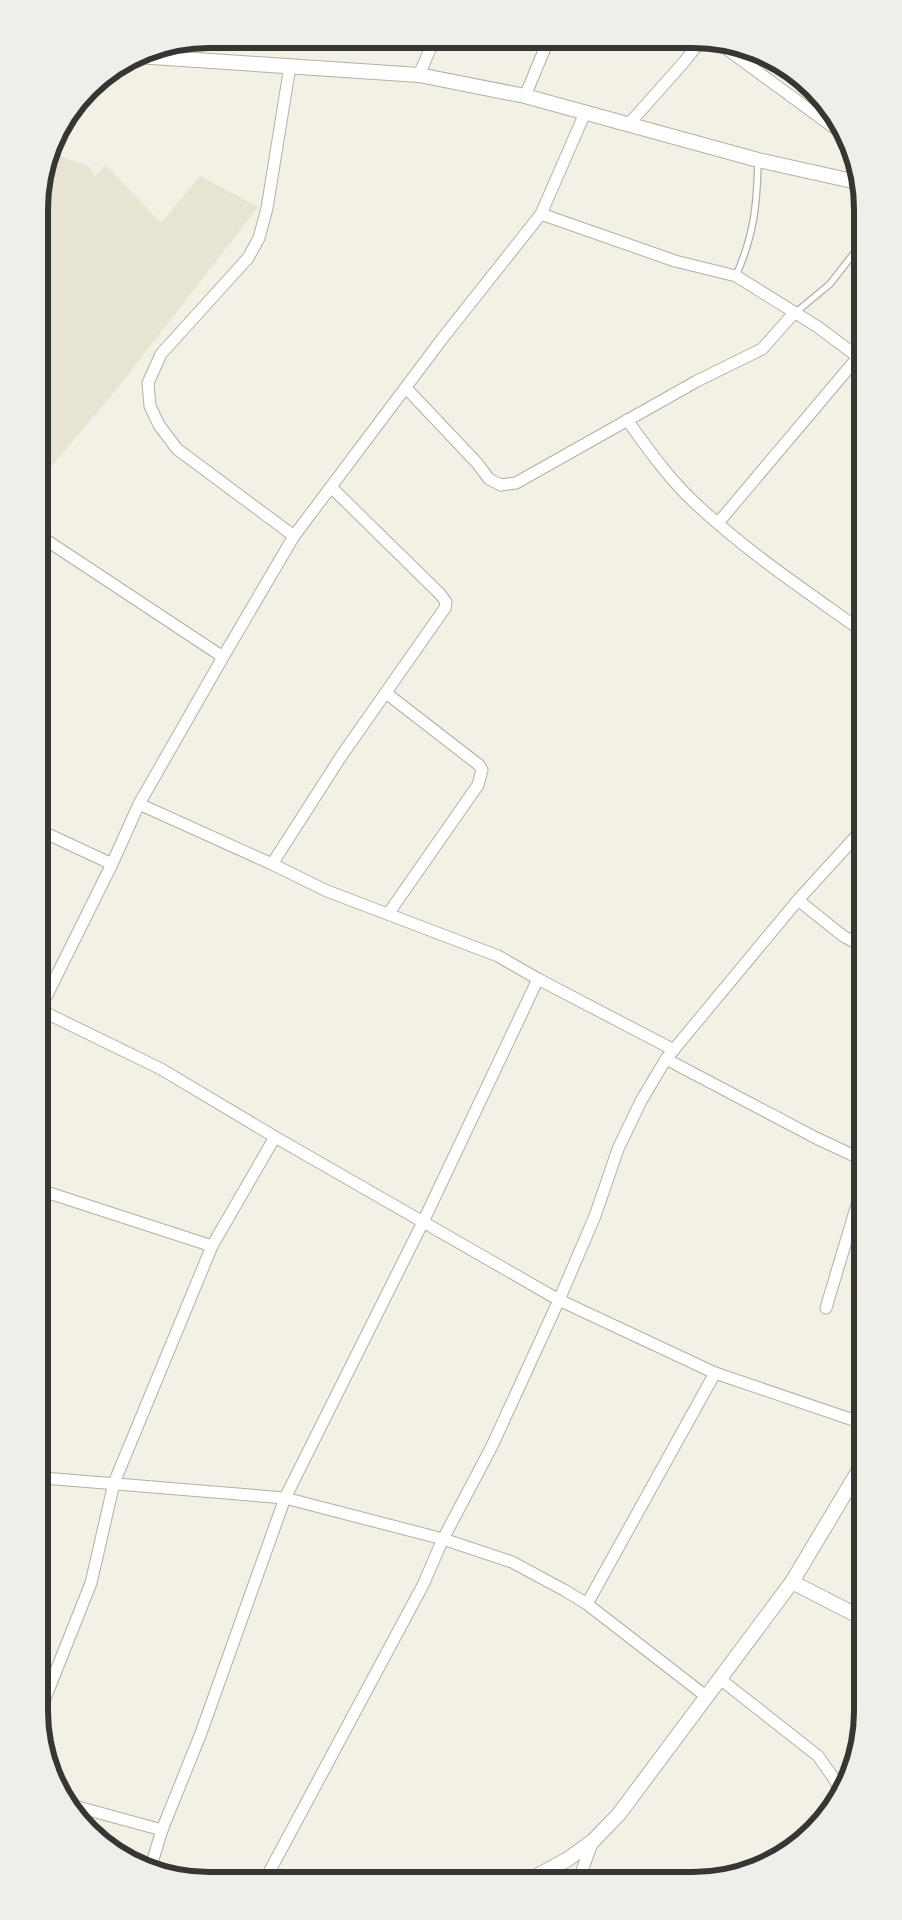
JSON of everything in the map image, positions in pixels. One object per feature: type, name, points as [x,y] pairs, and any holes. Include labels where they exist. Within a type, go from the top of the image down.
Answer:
[{"type":"street","points":[[419,75],[431,48]]},
{"type":"street","points":[[525,96],[545,48]]},
{"type":"street","points":[[628,125],[695,48]]},
{"type":"street","points":[[732,53],[831,126]]},
{"type":"street","points":[[154,57],[244,65],[290,66],[419,75],[525,96],[758,160],[852,181]]},
{"type":"street","points":[[290,66],[267,208],[259,238],[248,258],[160,354],[148,383],[150,406],[159,425],[177,449],[294,536]]},
{"type":"street","points":[[48,993],[112,864],[139,804],[294,536],[541,214],[584,113]]},
{"type":"street","points":[[541,214],[675,261],[736,276],[794,314],[818,327],[854,354]]},
{"type":"street","points":[[406,388],[477,463],[489,479],[501,485],[516,483],[697,381],[762,349],[794,314]]},
{"type":"street","points":[[718,523],[854,362]]},
{"type":"street","points":[[627,420],[654,457],[694,502],[750,551],[854,625]]},
{"type":"street","points":[[272,864],[342,755],[445,608],[446,602],[331,487]]},
{"type":"street","points":[[48,541],[223,657]]},
{"type":"street","points":[[386,693],[479,764],[482,770],[478,785],[388,914]]},
{"type":"street","points":[[139,804],[327,891],[498,956],[674,1050]]},
{"type":"street","points":[[48,834],[112,864]]},
{"type":"street","points":[[269,1872],[423,1585],[443,1538],[492,1446],[559,1300],[595,1216],[618,1149],[641,1101],[666,1059],[798,900],[854,839]]},
{"type":"street","points":[[798,900],[843,936],[854,942]]},
{"type":"street","points":[[153,1862],[162,1830],[201,1733],[285,1498],[423,1222],[538,979]]},
{"type":"street","points":[[48,1015],[161,1068],[275,1137],[559,1300],[715,1373],[854,1420]]},
{"type":"street","points":[[666,1059],[816,1138],[854,1156]]},
{"type":"street","points":[[48,1691],[91,1583],[114,1483],[212,1246],[275,1137]]},
{"type":"street","points":[[48,1194],[212,1246]]},
{"type":"street","points":[[826,1308],[854,1214]]},
{"type":"street","points":[[587,1604],[715,1373]]},
{"type":"street","points":[[48,1478],[285,1498],[443,1538],[512,1562],[587,1604],[707,1696]]},
{"type":"street","points":[[545,1872],[568,1859],[593,1841],[619,1814],[792,1582],[854,1478]]},
{"type":"street","points":[[792,1582],[854,1614]]},
{"type":"street","points":[[720,1679],[818,1756],[837,1784]]},
{"type":"street","points":[[80,1808],[162,1830]]},
{"type":"street","points":[[581,1872],[593,1841]]},
{"type":"lane","points":[[736,276],[752,232],[757,199],[758,160]]},
{"type":"lane","points":[[794,314],[830,284],[854,253]]},
{"type":"shaded area","points":[[57,155],[89,166],[95,177],[105,164],[161,223],[200,176],[258,207],[116,390],[48,471],[48,198],[53,167]]}]
